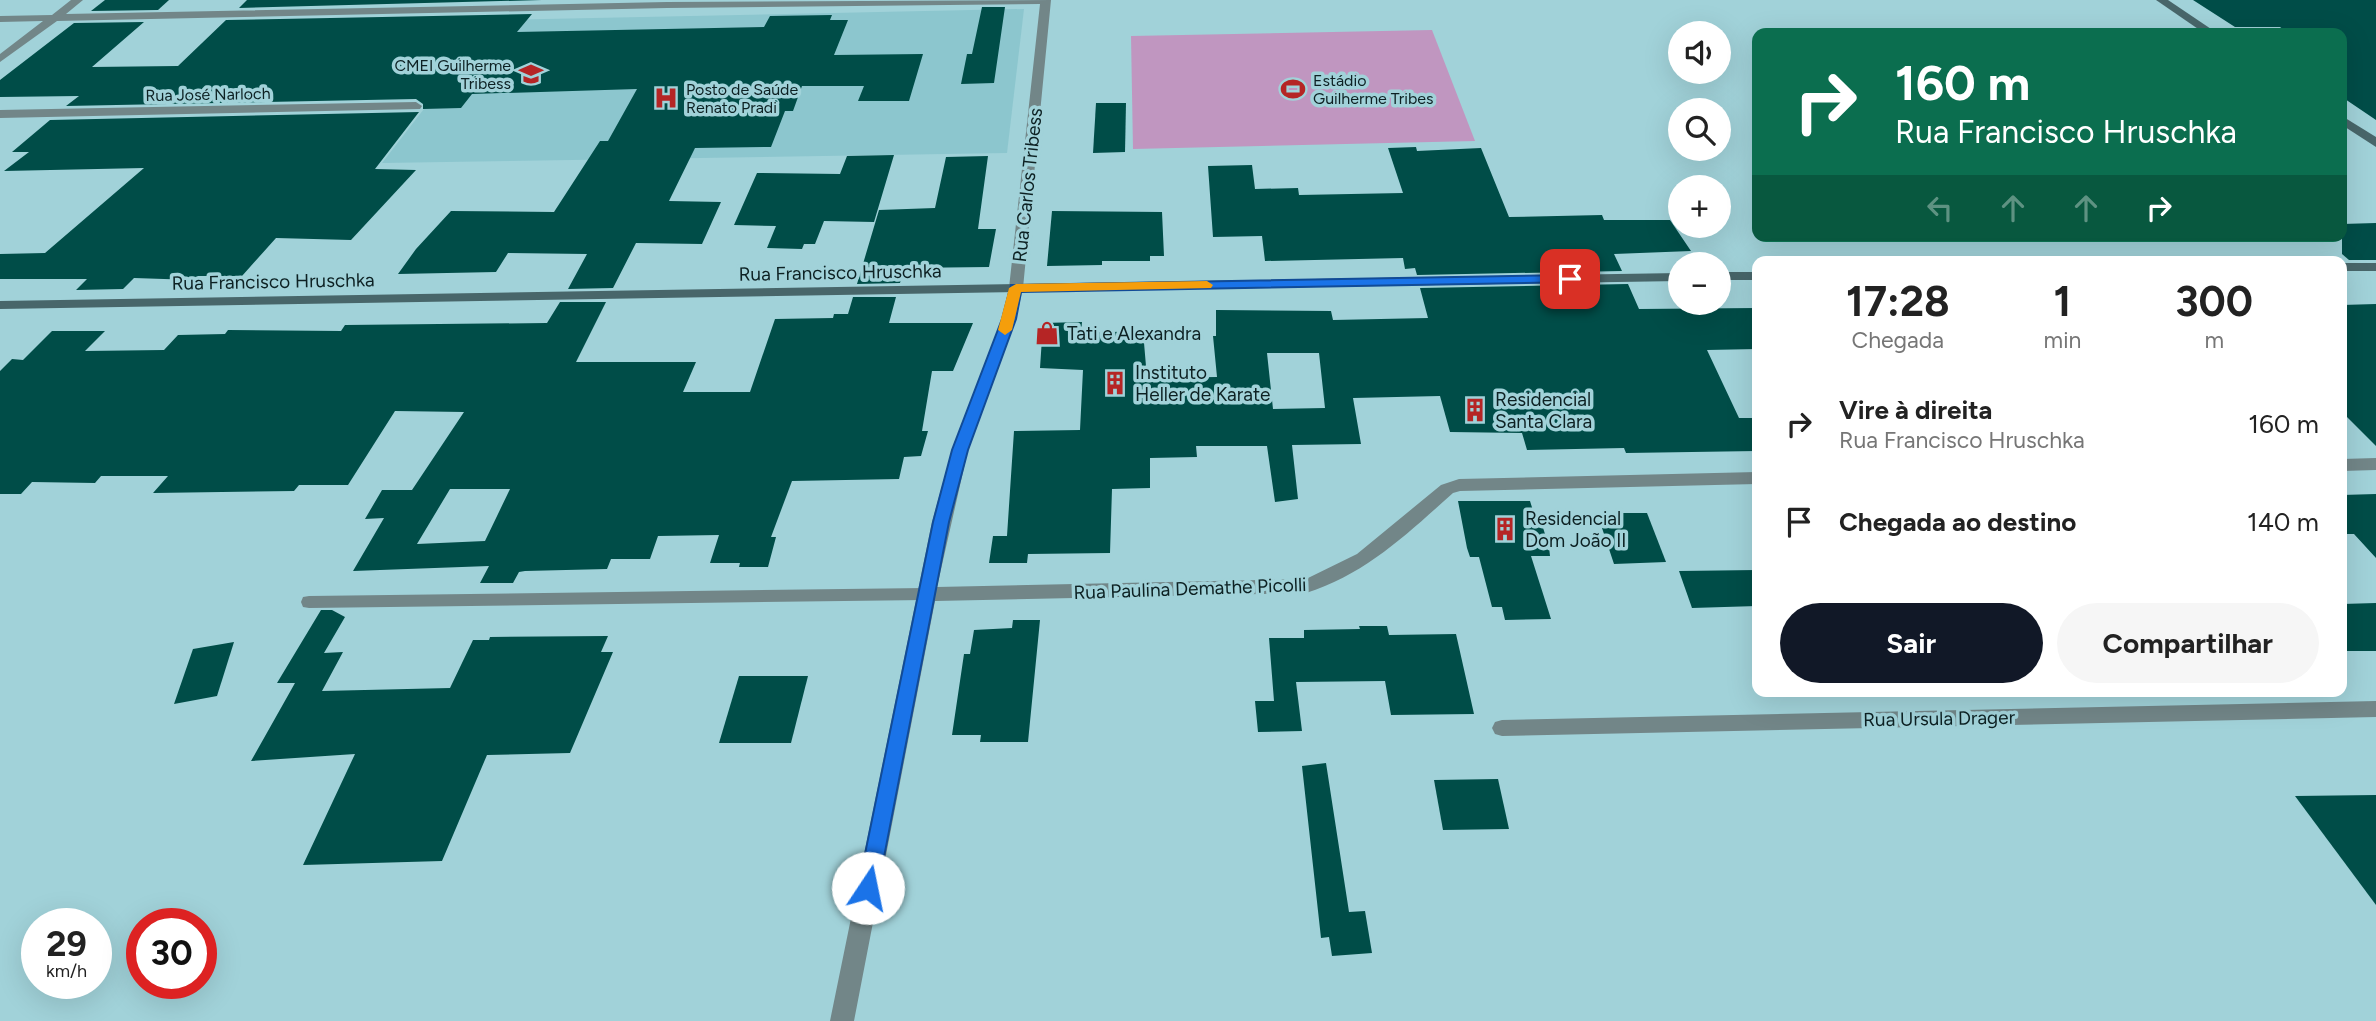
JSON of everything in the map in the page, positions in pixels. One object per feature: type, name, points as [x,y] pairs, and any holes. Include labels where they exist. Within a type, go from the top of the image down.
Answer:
[{"type":"main road","points":[[2161,0],[2203,28]]},
{"type":"main road","points":[[2347,123],[2376,143]]},
{"type":"main road","points":[[2347,267],[2376,267]]},
{"type":"main road","points":[[1731,276],[1752,276]]},
{"type":"main road","name":"Rua Francisco Hruschka","points":[[0,305],[1668,277]]},
{"type":"street","points":[[0,59],[78,0]]},
{"type":"street","points":[[0,19],[1046,1]]},
{"type":"street","name":"Rua Carlos Tribess","points":[[842,1021],[925,594],[960,450],[1009,319],[1016,288],[1046,1]]},
{"type":"street","name":"Rua José Narloch","points":[[0,114],[416,106]]},
{"type":"street","points":[[2347,465],[2376,464]]},
{"type":"street","name":"Rua Paulina Demathe Picolli","points":[[925,594],[1307,586],[1328,581],[1388,540],[1447,489],[1459,485],[1752,478]]},
{"type":"street","name":"Rua Ursula Drager","points":[[1502,728],[2376,709]]},
{"type":"lane","points":[[309,602],[925,594]]},
{"type":"shaded area","points":[[1024,9],[1007,153],[382,163],[493,20]]},
{"type":"shaded area","name":"Estádio Guilherme Tribes","points":[[1432,30],[1475,141],[1133,149],[1131,36]]},
{"type":"building","points":[[105,0],[169,0],[158,10],[91,11]]},
{"type":"building","points":[[247,0],[542,0],[239,8]]},
{"type":"building","points":[[2193,0],[2376,0],[2376,120],[2347,100],[2347,28],[2235,27]]},
{"type":"building","points":[[982,7],[1005,7],[994,83],[961,84],[967,54],[972,54]]},
{"type":"building","points":[[532,14],[517,32],[764,27],[770,16],[832,15],[830,20],[848,20],[834,55],[923,54],[909,101],[858,101],[864,86],[802,86],[793,111],[785,111],[771,147],[695,148],[669,201],[721,202],[702,244],[636,243],[613,288],[568,289],[587,254],[508,253],[496,272],[398,274],[416,249],[451,211],[554,212],[600,141],[608,141],[637,89],[472,94],[461,108],[423,109],[423,104],[416,99],[66,106],[79,96],[0,97],[0,80],[74,23],[144,22],[92,67],[178,66],[226,20]]},
{"type":"building","points":[[1096,103],[1126,103],[1125,152],[1093,153]]},
{"type":"building","points":[[419,112],[375,169],[416,170],[351,240],[276,238],[242,276],[198,276],[194,280],[134,278],[123,289],[76,290],[87,279],[0,279],[0,254],[45,253],[144,168],[4,171],[29,152],[12,152],[50,120]]},
{"type":"building","points":[[1416,147],[1417,151],[1481,148],[1509,217],[1602,215],[1604,220],[1668,220],[1668,238],[1682,238],[1691,251],[1614,254],[1622,271],[1417,275],[1415,268],[1405,269],[1403,258],[1265,261],[1262,236],[1213,237],[1208,166],[1252,165],[1255,189],[1298,188],[1299,195],[1403,193],[1388,148]]},
{"type":"building","points":[[894,155],[874,222],[824,221],[815,244],[804,244],[802,249],[767,248],[776,226],[734,225],[757,173],[840,174],[847,156]]},
{"type":"building","points":[[988,156],[978,229],[996,229],[989,267],[904,268],[900,283],[857,284],[879,210],[935,208],[946,157]]},
{"type":"building","points":[[1052,211],[1162,212],[1164,256],[1150,256],[1150,261],[1102,261],[1102,265],[1047,266]]},
{"type":"building","points":[[2376,223],[2376,260],[2349,260],[2342,254],[2342,242],[2347,242],[2347,224]]},
{"type":"building","points":[[1628,284],[1639,309],[1668,309],[1668,315],[1731,315],[1731,308],[1752,308],[1752,349],[1707,350],[1739,418],[1752,418],[1752,451],[1626,453],[1624,448],[1527,450],[1522,433],[1450,432],[1440,396],[1353,398],[1361,444],[1292,445],[1298,499],[1275,502],[1267,446],[1196,446],[1197,457],[1150,458],[1150,488],[1112,489],[1110,553],[1028,554],[1027,563],[989,563],[993,536],[1007,536],[1014,431],[1080,430],[1083,370],[1040,368],[1043,323],[1082,322],[1081,333],[1143,331],[1147,378],[1217,377],[1213,336],[1216,336],[1216,310],[1331,311],[1333,320],[1428,318],[1420,288]],"holes":[[[1267,353],[1319,353],[1325,408],[1273,409]]]},
{"type":"building","points":[[853,297],[896,297],[889,323],[973,323],[953,371],[932,371],[922,431],[928,431],[921,456],[904,457],[899,479],[792,481],[771,537],[776,537],[768,567],[710,563],[719,535],[658,536],[650,559],[611,559],[607,569],[519,572],[513,583],[480,583],[489,566],[353,571],[384,518],[365,519],[382,490],[412,490],[464,412],[395,411],[348,485],[299,485],[294,491],[153,493],[168,476],[101,476],[95,483],[32,482],[21,494],[0,494],[0,371],[12,359],[23,360],[52,331],[105,331],[85,351],[164,350],[178,335],[225,334],[228,330],[341,331],[345,325],[547,323],[560,302],[606,302],[576,362],[696,362],[683,392],[750,392],[775,319],[833,318],[834,314],[848,314]],"holes":[[[450,489],[510,489],[485,541],[417,544]]]},
{"type":"building","points":[[2376,304],[2376,446],[2347,417],[2347,305]]},
{"type":"building","points":[[2376,494],[2376,558],[2354,534],[2347,534],[2347,495]]},
{"type":"building","points":[[1458,501],[1530,501],[1535,517],[1540,518],[1549,547],[1550,556],[1531,556],[1551,619],[1505,620],[1502,607],[1492,607],[1479,557],[1470,557],[1467,548]]},
{"type":"building","points":[[1597,513],[1647,513],[1666,562],[1614,564]]},
{"type":"building","points":[[1752,570],[1752,606],[1692,608],[1679,571]]},
{"type":"building","points":[[2376,603],[2376,651],[2347,651],[2347,604]]},
{"type":"building","points":[[321,610],[332,610],[345,617],[324,653],[343,652],[322,691],[450,688],[473,640],[489,640],[490,637],[608,636],[601,652],[613,652],[570,753],[487,755],[442,861],[303,865],[355,754],[251,761],[295,683],[277,683]]},
{"type":"building","points":[[1013,620],[1040,620],[1028,742],[980,742],[981,735],[952,735],[964,654],[970,654],[974,630],[1012,628]]},
{"type":"building","points":[[1359,626],[1387,626],[1389,635],[1456,634],[1474,714],[1391,715],[1385,681],[1296,682],[1302,731],[1258,732],[1255,701],[1274,701],[1269,638],[1304,638],[1304,630],[1360,629]]},
{"type":"building","points":[[234,642],[217,696],[174,704],[193,649]]},
{"type":"building","points":[[739,676],[808,676],[791,743],[719,743]]},
{"type":"building","points":[[1326,763],[1349,912],[1365,911],[1372,953],[1332,956],[1329,937],[1321,938],[1302,766]]},
{"type":"building","points":[[1498,779],[1509,829],[1443,830],[1434,780]]},
{"type":"building","points":[[2376,795],[2376,905],[2295,796]]},
{"type":"slow traffic","points":[[1005,330],[1016,288],[1207,285]]},
{"type":"place","name":"CMEI Guilherme Tribess","points":[[531,74]]},
{"type":"place","name":"Estádio Guilherme Tribes","points":[[1293,89]]},
{"type":"place","name":"Posto de Saúde Renato Pradi","points":[[666,98]]},
{"type":"place","name":"Tati e Alexandra","points":[[1047,333]]},
{"type":"place","name":"Instituto Heller de Karate","points":[[1115,383]]},
{"type":"place","name":"Residencial Santa Clara","points":[[1475,410]]},
{"type":"place","name":"Residencial Dom João II","points":[[1505,529]]},
{"type":"route","points":[[868,888],[941,522],[960,450],[1009,319],[1016,288],[1570,279]]}]
